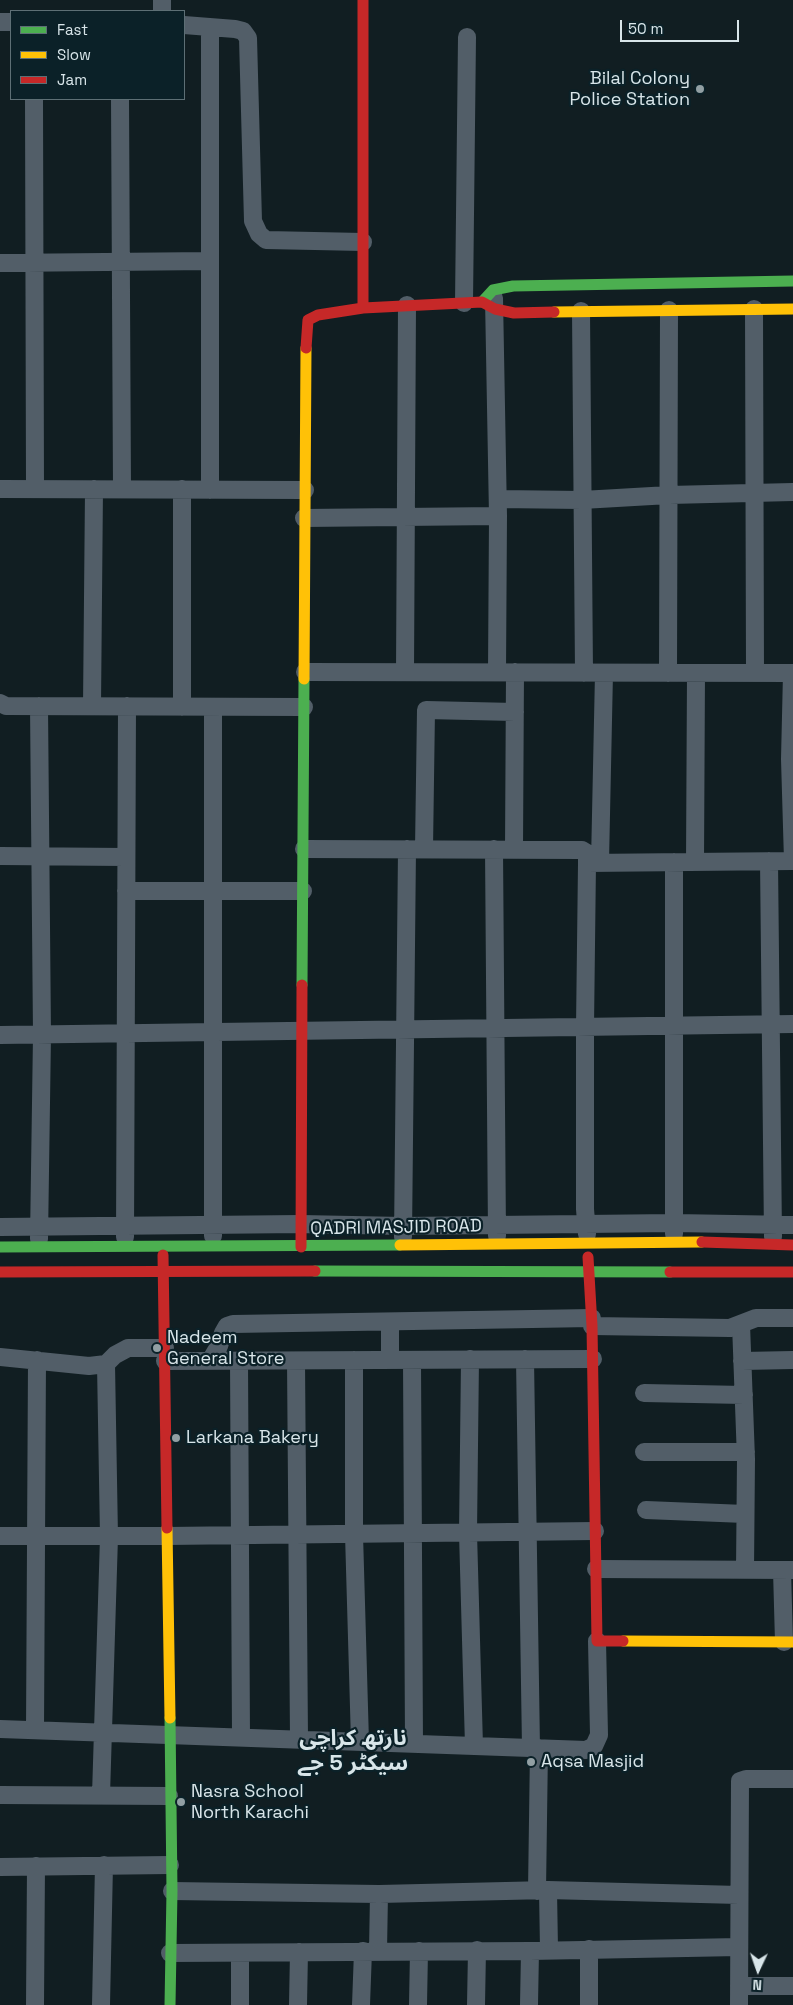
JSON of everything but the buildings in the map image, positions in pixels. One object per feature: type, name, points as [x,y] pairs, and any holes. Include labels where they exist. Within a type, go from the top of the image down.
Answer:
[{"type":"street","points":[[363,0],[363,308]]},
{"type":"street","points":[[185,25],[210,26],[243,31],[248,38],[253,221],[259,234],[266,240],[363,242]]},
{"type":"street","points":[[210,26],[210,490]]},
{"type":"street","points":[[464,303],[468,37]]},
{"type":"street","points":[[34,100],[35,489]]},
{"type":"street","points":[[120,100],[122,489]]},
{"type":"street","points":[[0,263],[210,260]]},
{"type":"street","points":[[301,1246],[304,518],[306,332],[308,320],[318,315],[363,308],[490,301],[513,286],[793,281]]},
{"type":"street","points":[[490,301],[514,313],[581,310],[793,309]]},
{"type":"street","points":[[490,301],[498,508],[497,672]]},
{"type":"street","points":[[405,672],[407,305]]},
{"type":"street","points":[[754,309],[756,673]]},
{"type":"street","points":[[581,310],[584,673]]},
{"type":"street","points":[[668,673],[669,310]]},
{"type":"street","points":[[0,504],[0,489],[305,490]]},
{"type":"street","points":[[92,706],[94,489]]},
{"type":"street","points":[[182,489],[182,707]]},
{"type":"street","points":[[304,518],[406,517],[582,500],[669,495],[793,492]]},
{"type":"street","points":[[304,672],[792,673],[793,861],[594,863]]},
{"type":"street","points":[[514,848],[515,672]]},
{"type":"street","points":[[0,1729],[586,1750],[594,1746],[599,1735],[593,1358],[586,1224],[585,1027],[604,673]]},
{"type":"street","points":[[695,862],[696,673]]},
{"type":"street","points":[[0,704],[39,706],[304,707]]},
{"type":"street","points":[[39,706],[42,1035],[39,1247]]},
{"type":"street","points":[[125,1247],[127,706]]},
{"type":"street","points":[[213,707],[213,1246]]},
{"type":"street","points":[[403,1245],[405,1030],[426,710],[515,712]]},
{"type":"street","points":[[304,848],[514,848],[582,850],[587,853],[594,863]]},
{"type":"street","points":[[494,848],[497,1244]]},
{"type":"street","points":[[0,856],[126,857]]},
{"type":"street","points":[[769,861],[773,1245]]},
{"type":"street","points":[[674,862],[674,1241]]},
{"type":"street","points":[[126,891],[303,891]]},
{"type":"street","points":[[0,1035],[793,1024]]},
{"type":"street","points":[[0,1227],[674,1223],[793,1225]]},
{"type":"street","name":"QADRI MASJID ROAD","points":[[0,1247],[163,1248],[674,1241],[793,1245]]},
{"type":"street","points":[[163,1248],[168,1734],[172,1891],[170,2005]]},
{"type":"street","points":[[0,1272],[493,1270],[793,1272]]},
{"type":"street","points":[[210,1361],[219,1346],[226,1326],[233,1324],[592,1322],[730,1328],[756,1318],[793,1318]]},
{"type":"street","points":[[390,1322],[390,1360]]},
{"type":"street","points":[[741,1324],[746,1452],[745,1570]]},
{"type":"street","points":[[0,1357],[88,1366],[106,1364],[115,1355],[128,1348],[210,1361],[593,1358]]},
{"type":"street","points":[[525,1359],[535,1748],[542,1890],[549,1949]]},
{"type":"street","points":[[35,1730],[37,1360]]},
{"type":"street","points":[[354,1360],[354,1534],[360,1742]]},
{"type":"street","points":[[412,1360],[414,1744]]},
{"type":"street","points":[[470,1360],[468,1533],[474,1746]]},
{"type":"street","points":[[742,1361],[793,1360]]},
{"type":"street","points":[[239,1361],[241,1737]]},
{"type":"street","points":[[296,1361],[299,1739]]},
{"type":"street","points":[[101,1795],[109,1537],[106,1364]]},
{"type":"street","points":[[644,1393],[744,1395]]},
{"type":"street","points":[[644,1452],[746,1452]]},
{"type":"street","points":[[646,1510],[745,1514]]},
{"type":"street","points":[[0,1536],[239,1536],[595,1531]]},
{"type":"street","points":[[596,1569],[787,1570],[789,1642],[597,1641]]},
{"type":"street","points":[[739,2005],[740,1781],[746,1779],[793,1779]]},
{"type":"street","points":[[0,1795],[169,1796]]},
{"type":"street","points":[[101,2005],[104,1865]]},
{"type":"street","points":[[0,1867],[170,1865]]},
{"type":"street","points":[[35,2005],[36,1866]]},
{"type":"street","points":[[172,1891],[379,1894],[542,1890],[739,1895]]},
{"type":"street","points":[[361,2005],[379,1894]]},
{"type":"street","points":[[170,1953],[739,1948]]},
{"type":"street","points":[[589,1949],[589,2005]]},
{"type":"street","points":[[476,2005],[477,1950]]},
{"type":"street","points":[[418,2005],[419,1951]]},
{"type":"street","points":[[529,2005],[530,1951]]},
{"type":"street","points":[[298,2005],[299,1952]]},
{"type":"street","points":[[240,1953],[240,2005]]},
{"type":"street","points":[[739,1986],[793,1986]]},
{"type":"traffic: fast","points":[[482,302],[493,290],[513,286],[793,281]]},
{"type":"traffic: fast","points":[[302,985],[304,679]]},
{"type":"traffic: fast","points":[[0,1247],[400,1245]]},
{"type":"traffic: fast","points":[[315,1271],[670,1272]]},
{"type":"traffic: fast","points":[[170,1718],[172,1891],[170,2005]]},
{"type":"traffic: slow","points":[[554,312],[793,309]]},
{"type":"traffic: slow","points":[[304,679],[306,348]]},
{"type":"traffic: slow","points":[[400,1245],[702,1242]]},
{"type":"traffic: slow","points":[[167,1528],[170,1718]]},
{"type":"traffic: slow","points":[[623,1641],[793,1642]]},
{"type":"traffic: jam","points":[[363,0],[363,308]]},
{"type":"traffic: jam","points":[[306,348],[308,320],[318,315],[363,308],[482,302],[495,309],[514,313],[554,312]]},
{"type":"traffic: jam","points":[[301,1247],[302,985]]},
{"type":"traffic: jam","points":[[702,1242],[793,1245]]},
{"type":"traffic: jam","points":[[163,1255],[167,1528]]},
{"type":"traffic: jam","points":[[588,1257],[592,1326],[597,1641],[623,1641]]},
{"type":"traffic: jam","points":[[0,1272],[315,1271]]},
{"type":"traffic: jam","points":[[670,1272],[793,1272]]},
{"type":"place","name":"Bilal Colony Police Station","points":[[700,89]]},
{"type":"place","name":"Nadeem General Store","points":[[157,1348]]},
{"type":"place","name":"Larkana Bakery","points":[[176,1438]]},
{"type":"place","name":"Aqsa Masjid","points":[[531,1762]]},
{"type":"place","name":"Nasra School North Karachi","points":[[181,1802]]},
{"type":"district","name":"نارتھ کراچی سیکٹر 5 جے","points":[[353,1752]]}]
